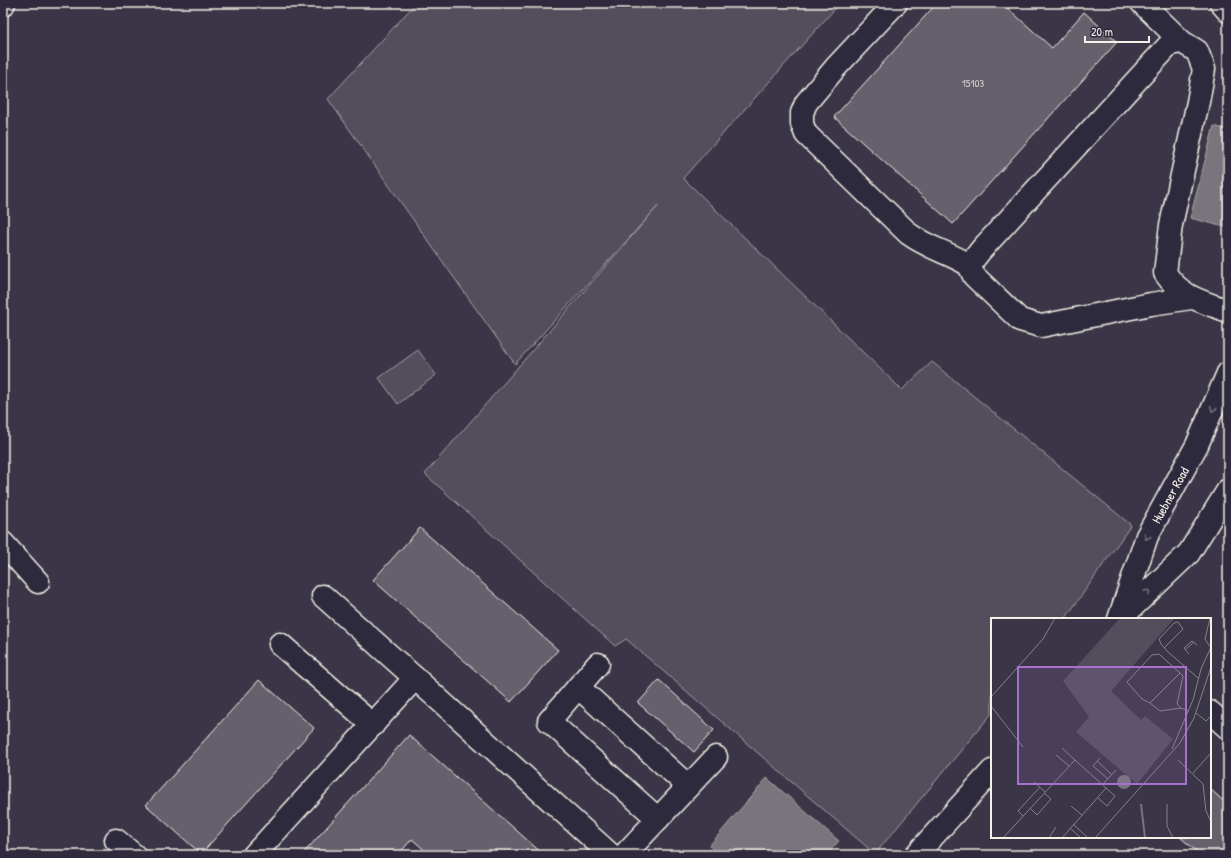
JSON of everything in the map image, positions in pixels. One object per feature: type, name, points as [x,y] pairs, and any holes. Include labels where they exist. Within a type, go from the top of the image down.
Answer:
[{"type":"main road","points":[[896,3],[836,67],[806,103],[802,113],[802,124],[806,134],[909,234],[921,242],[958,258],[969,265],[974,276],[1020,320],[1041,326],[1151,304],[1191,298]]},
{"type":"main road","points":[[1142,3],[1182,42],[1197,51],[1204,69],[1171,225],[1165,273],[1172,283],[1191,298],[1228,311]]},
{"type":"main road","points":[[1221,3],[1228,11]]},
{"type":"main road","points":[[969,265],[981,250],[1170,44],[1182,42]]},
{"type":"main road","name":"Huebner Road","points":[[1119,618],[1147,536],[1197,445],[1228,373]]},
{"type":"main road","name":"Huebner Road","points":[[1120,618],[1189,553],[1228,490]]},
{"type":"main road","points":[[3,543],[38,582]]},
{"type":"main road","points":[[323,596],[611,855]]},
{"type":"main road","points":[[280,644],[373,725]]},
{"type":"main road","points":[[598,664],[549,721],[658,819]]},
{"type":"main road","points":[[254,855],[415,678]]},
{"type":"main road","points":[[578,687],[688,786]]},
{"type":"main road","points":[[1211,713],[1228,728]]},
{"type":"main road","points":[[624,855],[716,757]]},
{"type":"main road","points":[[916,855],[991,772]]},
{"type":"main road","points":[[116,840],[134,855]]},
{"type":"shaded area","points":[[416,3],[840,3],[683,178],[902,390],[932,362],[1131,525],[1066,618],[991,618],[991,714],[875,854],[626,639],[615,646],[425,474],[659,205],[515,364],[328,99]]},
{"type":"shaded area","points":[[1214,126],[1228,130],[1228,216],[1225,227],[1190,218]]},
{"type":"shaded area","points":[[418,350],[436,375],[398,404],[379,378]]},
{"type":"shaded area","points":[[767,778],[839,841],[826,855],[720,855],[709,846]]},
{"type":"building","points":[[937,3],[1002,3],[1052,48],[1084,12],[1117,42],[953,224],[834,117]]},
{"type":"building","points":[[420,528],[558,650],[511,702],[373,580]]},
{"type":"building","points":[[259,680],[314,728],[201,854],[146,805]]},
{"type":"building","points":[[659,680],[714,730],[694,752],[638,703]]},
{"type":"building","points":[[409,735],[544,855],[430,855],[412,839],[398,855],[302,855]]},
{"type":"building","points":[[1211,790],[1228,805],[1228,848],[1222,855],[1201,855],[1181,838],[1211,838]]},
{"type":"building","points":[[691,851],[696,855],[688,855]]}]
